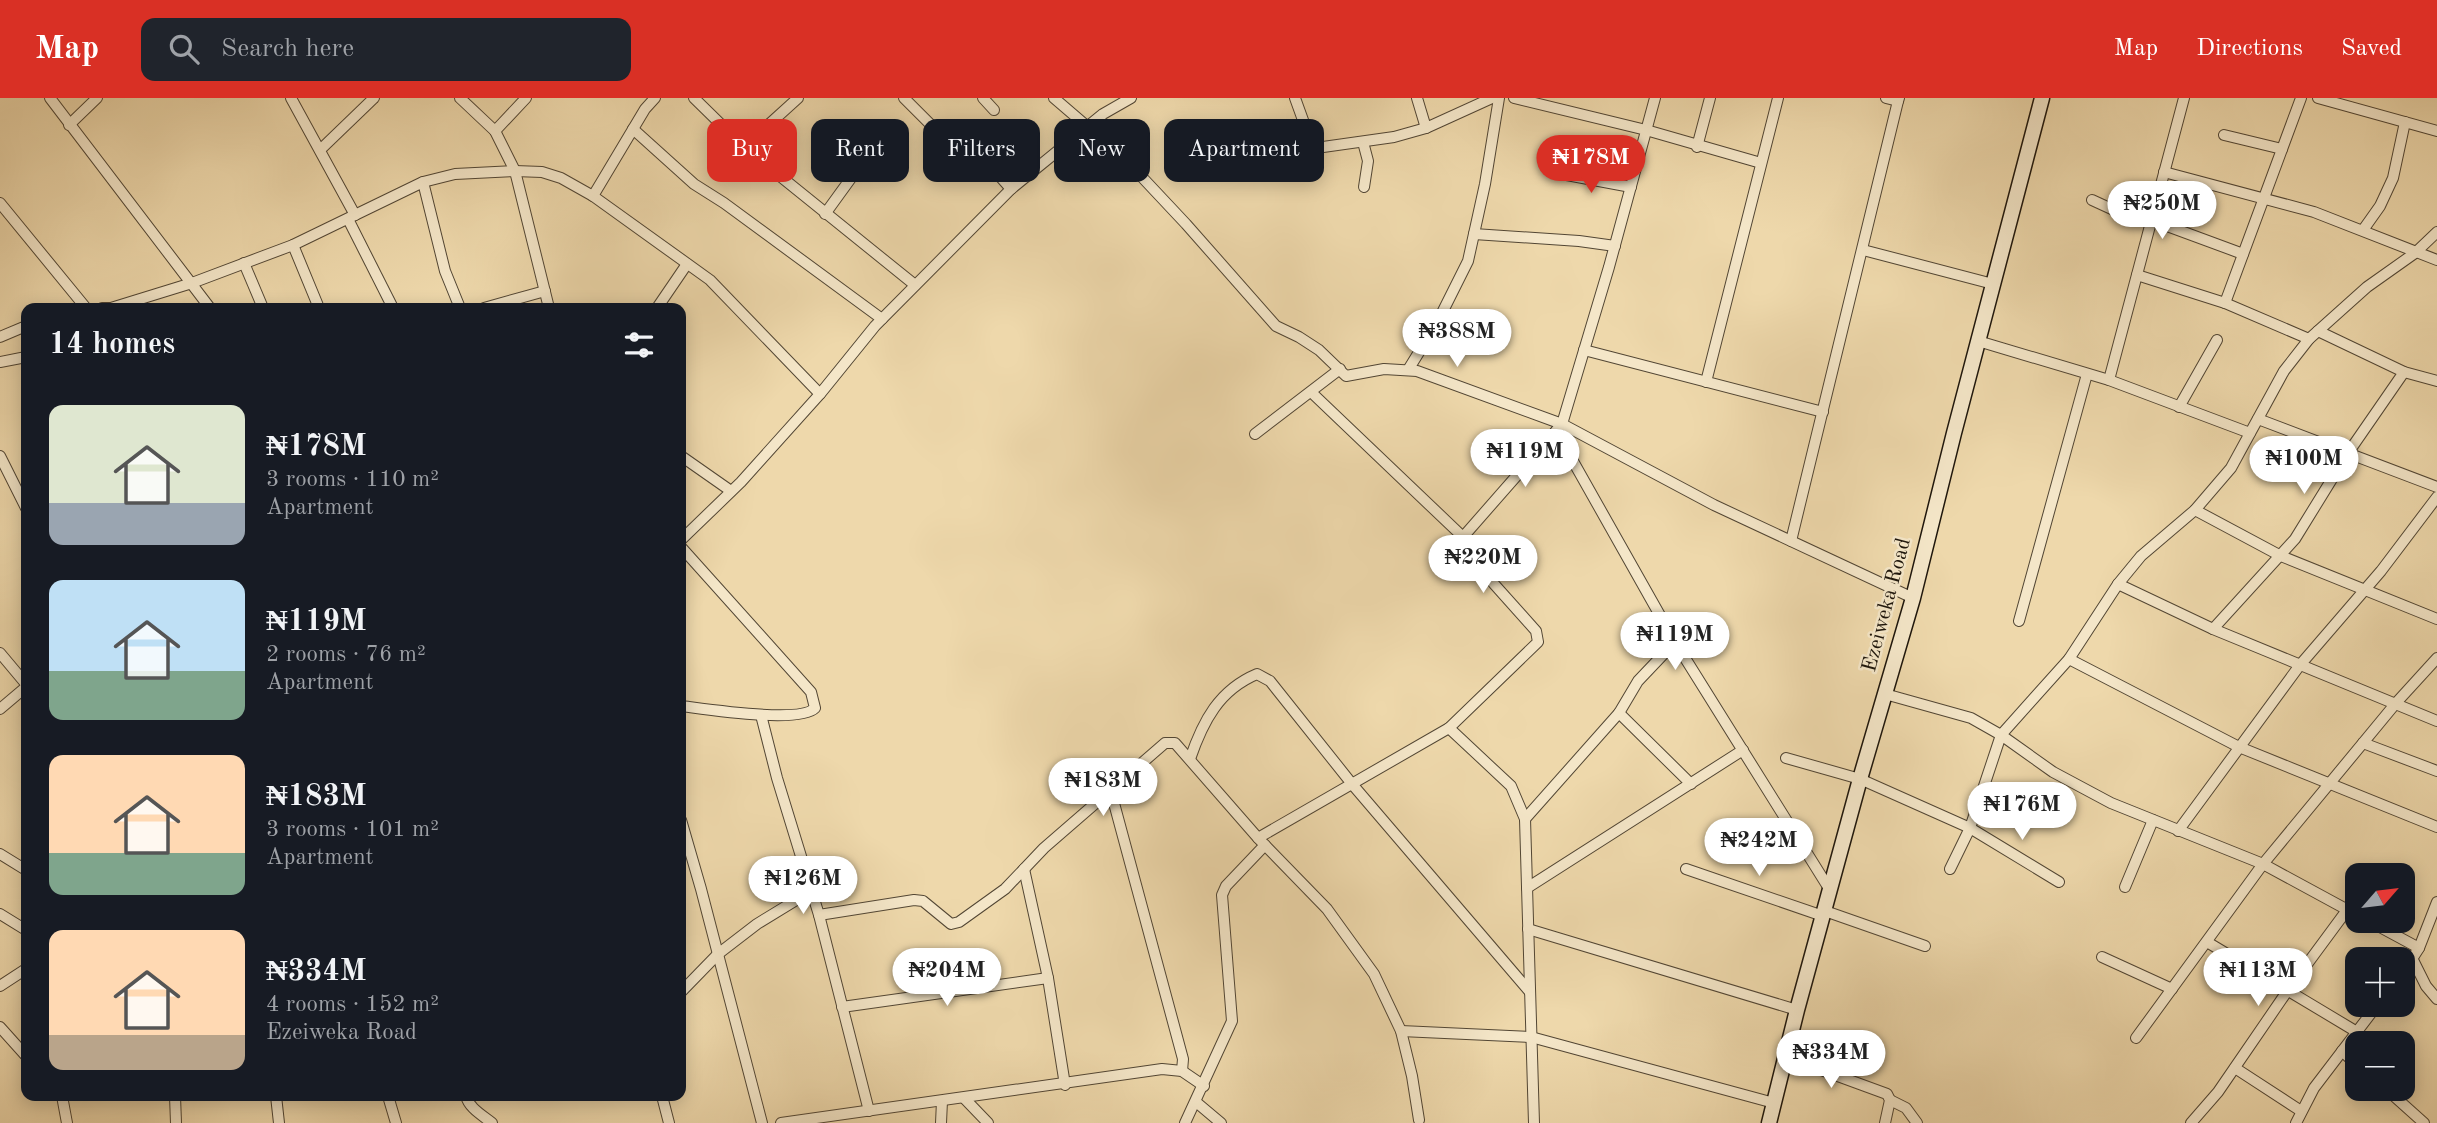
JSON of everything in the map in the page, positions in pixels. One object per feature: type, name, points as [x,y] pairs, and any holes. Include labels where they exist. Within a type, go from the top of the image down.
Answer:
[{"type":"main road","name":"Ezeiweka Road","points":[[1769,1123],[1860,779],[1913,598],[2042,98]]},
{"type":"street","points":[[50,98],[206,303]]},
{"type":"street","points":[[68,125],[97,98]]},
{"type":"street","points":[[291,98],[320,150],[391,303]]},
{"type":"street","points":[[320,150],[374,98]]},
{"type":"street","points":[[460,98],[495,131],[515,171],[549,303]]},
{"type":"street","points":[[495,131],[526,98]]},
{"type":"street","points":[[593,196],[645,109],[656,98]]},
{"type":"street","points":[[694,98],[715,119]]},
{"type":"street","points":[[774,119],[797,98]]},
{"type":"street","points":[[904,98],[940,134],[968,147],[988,163],[1011,189]]},
{"type":"street","points":[[983,98],[993,110]]},
{"type":"street","points":[[1054,98],[1077,119]]},
{"type":"street","points":[[1097,119],[1131,98]]},
{"type":"street","points":[[1295,98],[1312,145],[1316,148],[1394,137],[1426,128],[1492,98]]},
{"type":"street","points":[[1417,98],[1426,128]]},
{"type":"street","points":[[1408,370],[1437,323],[1468,261],[1485,184],[1499,98]]},
{"type":"street","points":[[1514,98],[1646,130],[1697,147],[1761,163]]},
{"type":"street","points":[[1463,537],[1559,427],[1615,246],[1655,98]]},
{"type":"street","points":[[1697,147],[1710,98]]},
{"type":"street","points":[[1706,382],[1778,98]]},
{"type":"street","points":[[1791,541],[1899,100],[1886,98]]},
{"type":"street","points":[[2109,380],[2184,98]]},
{"type":"street","points":[[2225,303],[2301,98]]},
{"type":"street","points":[[2318,98],[2437,131]]},
{"type":"street","points":[[2363,230],[2380,206],[2393,178],[2405,122]]},
{"type":"street","points":[[633,130],[694,184],[766,233],[882,320]]},
{"type":"street","points":[[2224,135],[2283,149]]},
{"type":"street","points":[[1363,142],[1368,161],[1364,187]]},
{"type":"street","points":[[686,535],[731,491],[820,394],[915,285],[1011,189],[1054,154]]},
{"type":"street","points":[[127,303],[192,283],[293,245],[423,182],[455,174],[542,172],[561,178],[593,196],[710,280],[820,394]]},
{"type":"street","points":[[2164,172],[2314,212],[2437,260]]},
{"type":"street","points":[[1556,173],[1631,187]]},
{"type":"street","points":[[423,182],[444,271],[458,303]]},
{"type":"street","points":[[786,182],[915,285]]},
{"type":"street","points":[[824,214],[848,182]]},
{"type":"street","points":[[1146,182],[1276,326],[1319,349],[1346,376],[1384,369],[1417,371],[1559,427],[1714,505],[1913,598]]},
{"type":"street","points":[[2092,200],[2116,211],[2151,220],[2243,254]]},
{"type":"street","points":[[0,203],[82,303]]},
{"type":"street","points":[[1950,869],[1970,828],[2001,735],[2069,659],[2118,584],[2141,556],[2194,510],[2231,468],[2284,371],[2309,339],[2437,232]]},
{"type":"street","points":[[1474,234],[1615,246]]},
{"type":"street","points":[[293,245],[317,303]]},
{"type":"street","points":[[1863,250],[1993,284]]},
{"type":"street","points":[[244,263],[261,303]]},
{"type":"street","points":[[660,303],[687,264]]},
{"type":"street","points":[[2137,275],[2225,303],[2309,339]]},
{"type":"street","points":[[502,303],[545,291]]},
{"type":"street","points":[[0,324],[4,335],[21,328]]},
{"type":"street","points":[[2318,331],[2404,372],[2437,381]]},
{"type":"street","points":[[2179,407],[2217,340]]},
{"type":"street","points":[[1978,341],[2109,380],[2250,433]]},
{"type":"street","points":[[1584,350],[1823,412]]},
{"type":"street","points":[[0,362],[21,357]]},
{"type":"street","points":[[1255,434],[1340,369]]},
{"type":"street","points":[[2213,629],[2295,539],[2348,453],[2404,372]]},
{"type":"street","points":[[2019,621],[2087,373]]},
{"type":"street","points":[[1185,1123],[1232,1021],[1222,895],[1226,886],[1261,841],[1352,783],[1449,727],[1538,642],[1536,631],[1494,584],[1467,548],[1463,537],[1311,392]]},
{"type":"street","points":[[2258,419],[2437,487]]},
{"type":"street","points":[[1559,427],[1675,642],[1831,891]]},
{"type":"street","points":[[0,456],[21,496]]},
{"type":"street","points":[[686,460],[731,491]]},
{"type":"street","points":[[2178,831],[2300,665],[2365,590],[2437,497]]},
{"type":"street","points":[[2194,510],[2281,555],[2437,619]]},
{"type":"street","points":[[686,553],[811,692],[815,708],[806,714],[761,715],[686,707]]},
{"type":"street","points":[[2118,584],[2213,629],[2437,720]]},
{"type":"street","points":[[1525,819],[1619,713],[1638,681],[1675,642]]},
{"type":"street","points":[[0,653],[21,679]]},
{"type":"street","points":[[2136,1038],[2263,864],[2396,702],[2437,658]]},
{"type":"street","points":[[2069,659],[2239,747],[2437,827]]},
{"type":"street","points":[[1190,760],[1199,731],[1215,705],[1241,680],[1257,674],[1270,681],[1352,783],[1530,992]]},
{"type":"street","points":[[0,709],[21,690]]},
{"type":"street","points":[[1885,694],[1971,718],[2001,735],[2053,772],[2111,803],[2263,864],[2345,909]]},
{"type":"street","points":[[1619,713],[1691,784]]},
{"type":"street","points":[[761,715],[777,778],[819,915],[869,1111]]},
{"type":"street","points":[[1449,727],[1511,786],[1525,819],[1534,1123]]},
{"type":"street","points":[[819,915],[914,900],[923,901],[951,924],[959,922],[1005,889],[1044,848],[1165,743],[1175,743],[1261,841],[1327,909],[1374,974],[1401,1031],[1419,1120]]},
{"type":"street","points":[[2362,744],[2437,771]]},
{"type":"street","points":[[1527,888],[1744,750]]},
{"type":"street","points":[[1786,758],[1860,779],[1970,828],[2059,882]]},
{"type":"street","points":[[1111,792],[1183,1059],[1182,1071]]},
{"type":"street","points":[[2125,887],[2153,820]]},
{"type":"street","points":[[686,838],[762,1123]]},
{"type":"street","points":[[0,854],[21,867]]},
{"type":"street","points":[[1024,869],[1048,978],[1065,1085]]},
{"type":"street","points":[[1686,869],[1925,946]]},
{"type":"street","points":[[686,987],[718,954],[757,924],[811,891]]},
{"type":"street","points":[[2415,956],[2433,925],[2437,902]]},
{"type":"street","points":[[2191,1123],[2235,1068],[2345,913]]},
{"type":"street","points":[[0,914],[21,927]]},
{"type":"street","points":[[1528,929],[1797,1010]]},
{"type":"street","points":[[2391,933],[2419,948]]},
{"type":"street","points":[[2207,942],[2355,1031]]},
{"type":"street","points":[[2102,957],[2172,989]]},
{"type":"street","points":[[2415,964],[2426,986],[2437,999]]},
{"type":"street","points":[[0,986],[21,972]]},
{"type":"street","points":[[842,1007],[1048,978]]},
{"type":"street","points":[[0,1027],[21,1050]]},
{"type":"street","points":[[1401,1031],[1531,1037],[1774,1103]]},
{"type":"street","points":[[2296,1123],[2314,1088],[2345,1047]]},
{"type":"street","points":[[2342,1051],[2345,1054]]},
{"type":"street","points":[[1786,1057],[1887,1094],[1891,1100],[1906,1108],[1917,1123]]},
{"type":"street","points":[[2235,1068],[2301,1111]]},
{"type":"street","points":[[785,1122],[1065,1085],[1162,1069],[1182,1071],[1204,1086]]},
{"type":"street","points":[[964,1098],[988,1123]]},
{"type":"street","points":[[1885,1123],[1891,1100]]},
{"type":"street","points":[[63,1101],[67,1123]]},
{"type":"street","points":[[175,1101],[176,1123]]},
{"type":"street","points":[[277,1101],[279,1123]]},
{"type":"street","points":[[389,1101],[396,1123]]},
{"type":"street","points":[[467,1101],[492,1123]]},
{"type":"street","points":[[663,1101],[669,1123]]},
{"type":"street","points":[[941,1123],[942,1101]]},
{"type":"street","points":[[2399,1101],[2424,1123]]},
{"type":"street","points":[[1196,1102],[1221,1123]]}]
